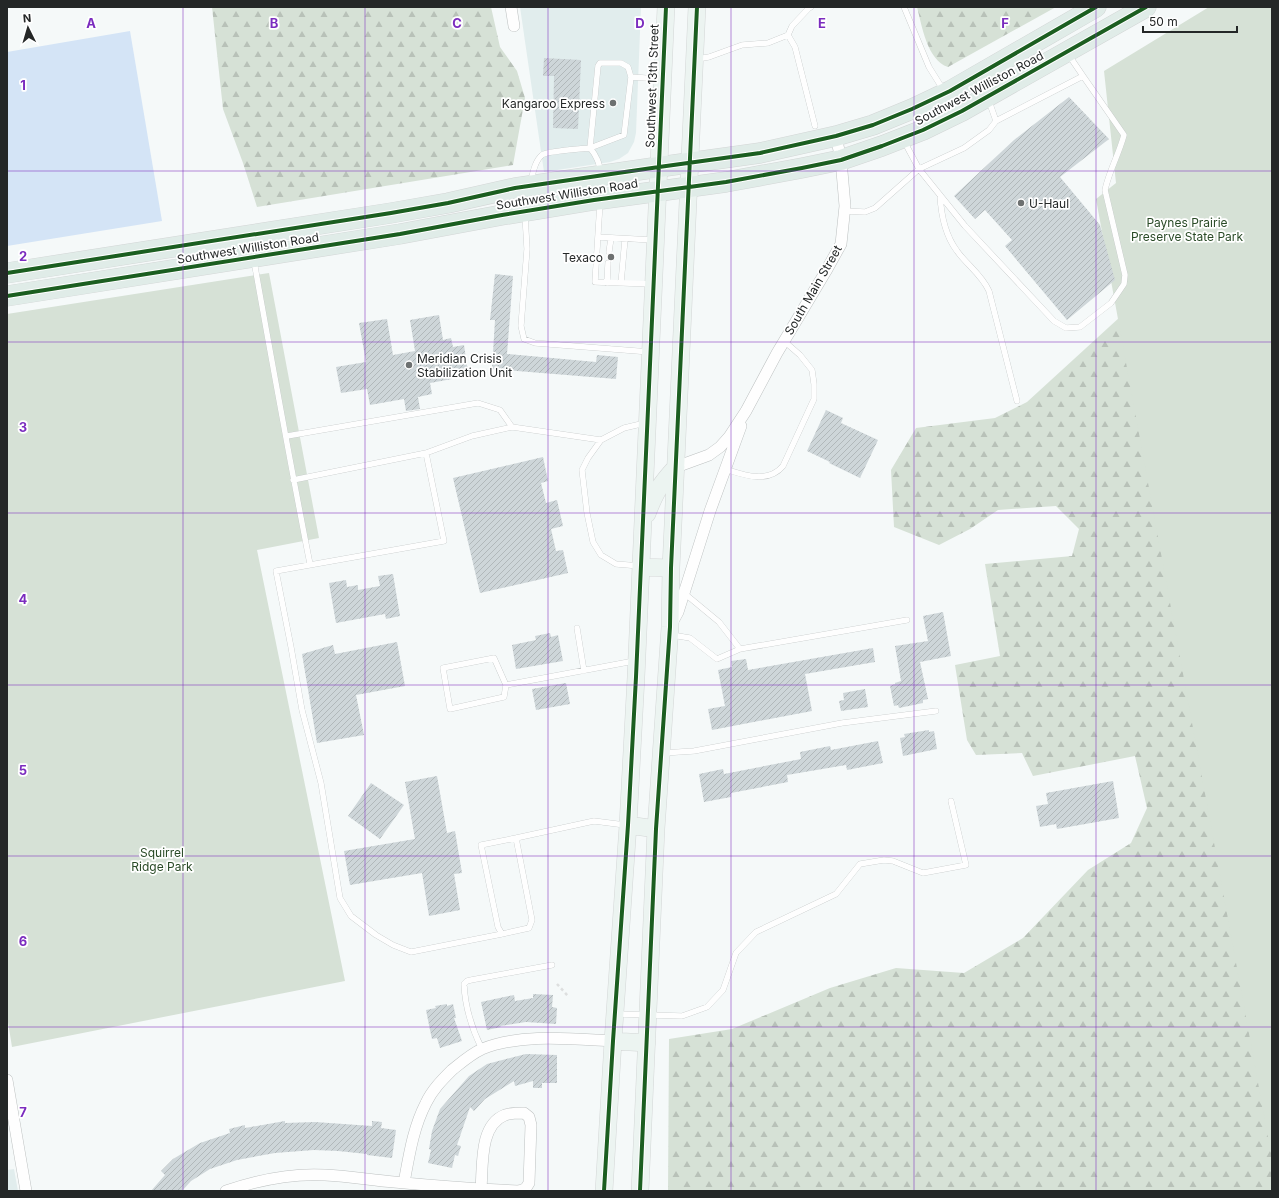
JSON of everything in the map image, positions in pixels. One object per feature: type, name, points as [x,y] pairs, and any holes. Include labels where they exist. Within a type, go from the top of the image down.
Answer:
[{"type":"highway","name":"Southwest Williston Road","points":[[7,273],[398,211],[530,186],[659,166],[760,153],[836,136],[897,115],[945,93],[1096,7]]},
{"type":"highway","name":"Southwest Williston Road","points":[[7,296],[400,234],[525,211],[658,190],[764,176],[840,160],[929,127],[988,97],[1146,7]]},
{"type":"highway","points":[[250,235],[254,257]]},
{"type":"main road","name":"Southwest 13th Street","points":[[604,1191],[612,1041],[628,826],[648,422],[666,7]]},
{"type":"main road","points":[[640,1191],[656,829],[670,631],[671,568],[697,7]]},
{"type":"main road","points":[[643,526],[654,496],[663,481],[676,467]]},
{"type":"main road","points":[[641,567],[671,568]]},
{"type":"main road","points":[[628,826],[656,829]]},
{"type":"main road","points":[[612,1041],[647,1043]]},
{"type":"street","points":[[511,7],[514,26]]},
{"type":"street","name":"South Main Street","points":[[676,467],[709,454],[720,447],[729,436],[746,410],[840,244],[844,211],[840,160],[836,136]]},
{"type":"street","name":"South Main Street","points":[[670,631],[678,612],[710,511],[746,410]]},
{"type":"street","points":[[404,1182],[413,1136],[426,1104],[443,1078],[466,1058],[482,1049],[503,1043],[553,1038],[612,1041]]},
{"type":"street","points":[[7,1080],[26,1191]]},
{"type":"street","points":[[226,1191],[266,1180],[292,1176],[323,1175],[481,1189],[518,1191],[527,1188],[529,1183],[531,1125],[529,1116],[524,1113],[506,1115],[492,1124],[487,1133],[484,1144],[481,1189]]},
{"type":"lane","points":[[695,59],[709,57],[742,45],[768,43],[788,35],[792,26],[811,7]]},
{"type":"lane","points":[[904,7],[929,67],[945,93]]},
{"type":"lane","points":[[788,35],[795,47],[815,126]]},
{"type":"lane","points":[[902,138],[919,169],[965,226],[1054,321],[1066,328],[1080,327],[1111,303],[1124,284],[1125,275],[1105,190],[1107,178],[1122,145],[1124,135],[1067,53]]},
{"type":"lane","points":[[530,186],[532,173],[537,160],[544,154],[590,148],[624,135],[632,77],[628,67],[622,63],[600,63],[598,66],[590,148],[595,154],[599,163],[601,175]]},
{"type":"lane","points":[[844,211],[865,212],[875,208],[919,169],[964,148],[989,130],[996,121],[1083,76]]},
{"type":"lane","points":[[632,77],[662,79]]},
{"type":"lane","points":[[988,97],[996,121]]},
{"type":"lane","points":[[940,195],[940,210],[948,237],[956,251],[986,283],[989,291],[1017,401]]},
{"type":"lane","points":[[601,199],[595,282],[654,284]]},
{"type":"lane","points":[[525,211],[527,249],[521,326],[524,339],[535,343],[651,352]]},
{"type":"lane","points":[[598,237],[655,240]]},
{"type":"lane","points":[[610,252],[611,238]]},
{"type":"lane","points":[[621,283],[625,239]]},
{"type":"lane","points":[[254,257],[287,436],[293,480],[310,564]]},
{"type":"lane","points":[[607,282],[608,263]]},
{"type":"lane","points":[[725,470],[753,477],[768,476],[779,470],[783,466],[814,399],[812,370],[800,355],[784,341]]},
{"type":"lane","points":[[287,436],[478,403],[500,410],[512,427]]},
{"type":"lane","points":[[641,567],[616,564],[602,555],[593,542],[587,513],[582,470],[588,458],[601,440],[624,428],[648,422]]},
{"type":"lane","points":[[293,480],[426,453],[472,436],[512,427],[601,440]]},
{"type":"lane","points":[[426,453],[444,541],[276,571],[302,710],[321,783],[340,898],[351,916],[376,935],[393,945],[411,952],[529,928],[532,920],[516,838]]},
{"type":"lane","points":[[684,593],[719,622],[740,649]]},
{"type":"lane","points":[[670,631],[690,638],[717,659],[740,649],[907,620]]},
{"type":"lane","points":[[577,628],[584,671]]},
{"type":"lane","points":[[494,658],[506,685],[504,697],[450,709],[443,668],[494,658]]},
{"type":"lane","points":[[506,685],[636,661]]},
{"type":"lane","points":[[661,753],[694,751],[842,723],[936,711]]},
{"type":"lane","points":[[614,1014],[682,1016],[707,1007],[723,990],[736,953],[756,932],[836,894],[860,864],[884,860],[923,874],[966,865],[951,801]]},
{"type":"lane","points":[[502,934],[498,927],[481,845],[594,821],[628,826]]},
{"type":"lane","points":[[482,1049],[475,1036],[470,1018],[464,984],[471,980],[552,965]]},
{"type":"path","points":[[557,984],[568,996]]},
{"type":"shaded area","points":[[520,7],[641,7],[636,133],[634,142],[628,153],[619,159],[610,162],[544,172]]},
{"type":"shaded area","points":[[14,1169],[18,1191],[7,1191],[7,1170]]},
{"type":"green space","points":[[212,7],[491,7],[500,47],[517,71],[525,98],[513,165],[257,207],[223,109]]},
{"type":"green space","points":[[917,7],[1056,7],[948,67],[941,63],[930,50],[926,42]]},
{"type":"green space","name":"Paynes Prairie Preserve State Park","points":[[1209,7],[1272,7],[1272,1159],[1096,199],[1116,183],[1104,71]]},
{"type":"green space","name":"Squirrel Ridge Park","points":[[269,273],[319,538],[257,550],[345,981],[12,1047],[7,1016],[7,314]]},
{"type":"green space","points":[[1132,306],[1272,1006],[1272,1191],[668,1191],[669,1039],[732,1029],[830,988],[896,968],[964,973],[1023,938],[1088,870],[1131,843],[1147,808],[1135,756],[1033,776],[1022,753],[976,755],[967,740],[955,665],[1000,656],[985,564],[1072,556],[1079,529],[1056,506],[998,510],[970,529],[939,545],[894,527],[891,470],[916,428],[995,418],[1027,402]]},
{"type":"water","points":[[130,31],[162,221],[7,246],[7,52]]},
{"type":"building","points":[[544,58],[581,60],[578,129],[553,128],[554,76],[543,76]]},
{"type":"building","name":"U-Haul","points":[[1069,97],[1109,139],[1060,177],[1100,225],[1115,280],[1067,320],[1005,246],[1012,240],[985,210],[975,219],[954,196],[1014,140]]},
{"type":"building","points":[[495,274],[513,276],[507,354],[596,362],[597,355],[618,357],[616,379],[492,369],[495,320],[490,320]]},
{"type":"building","name":"Meridian Crisis Stabilization Unit","points":[[439,315],[443,340],[451,338],[453,347],[464,345],[468,372],[451,375],[452,379],[430,383],[432,394],[418,397],[420,409],[406,411],[404,399],[370,405],[367,389],[341,393],[336,367],[366,362],[359,323],[387,319],[393,355],[415,351],[410,320]]},
{"type":"building","points":[[826,410],[843,418],[841,423],[878,440],[860,478],[807,451]]},
{"type":"building","points":[[543,457],[548,481],[541,483],[546,503],[557,500],[563,526],[551,529],[556,551],[563,550],[568,573],[480,593],[453,478]]},
{"type":"building","points":[[393,574],[400,616],[386,619],[385,614],[336,623],[329,583],[346,580],[347,587],[358,585],[358,590],[380,586],[378,576]]},
{"type":"building","points":[[943,612],[951,656],[920,662],[928,699],[923,700],[923,703],[899,708],[898,705],[894,706],[890,686],[901,681],[895,646],[928,641],[923,616]]},
{"type":"building","points":[[550,633],[551,637],[558,635],[563,661],[516,669],[512,645],[536,640],[535,636]]},
{"type":"building","points":[[397,642],[405,686],[356,695],[364,735],[317,743],[302,654],[333,645],[335,654]]},
{"type":"building","points":[[873,648],[875,662],[805,674],[812,711],[712,730],[708,709],[725,706],[718,670],[732,667],[731,661],[746,659],[748,670]]},
{"type":"building","points":[[566,683],[570,704],[536,710],[532,689]]},
{"type":"building","points":[[865,689],[868,707],[841,711],[839,701],[844,700],[843,693]]},
{"type":"building","points":[[929,730],[929,732],[934,731],[937,749],[903,756],[900,738],[905,737],[904,734]]},
{"type":"building","points":[[878,741],[883,763],[847,770],[846,765],[787,775],[788,782],[731,793],[731,797],[704,802],[699,774],[723,769],[724,774],[801,759],[800,752],[830,746],[831,750]]},
{"type":"building","points":[[437,776],[447,833],[455,831],[462,873],[454,874],[460,910],[429,916],[422,873],[350,885],[344,851],[415,839],[405,782]]},
{"type":"building","points":[[1113,781],[1119,818],[1057,829],[1056,824],[1040,827],[1036,806],[1048,804],[1046,793]]},
{"type":"building","points":[[371,783],[404,805],[380,839],[348,816]]},
{"type":"building","points":[[533,994],[553,995],[552,1007],[557,1008],[556,1024],[526,1022],[500,1026],[501,1027],[487,1030],[481,1002],[514,995],[515,1001],[533,998]]},
{"type":"building","points":[[447,1004],[447,1006],[453,1004],[456,1018],[454,1018],[462,1041],[440,1048],[437,1038],[432,1039],[426,1010],[436,1008],[435,1006]]},
{"type":"building","points":[[526,1054],[557,1055],[557,1083],[542,1083],[542,1088],[533,1088],[533,1081],[515,1086],[514,1081],[485,1099],[474,1111],[470,1107],[457,1145],[461,1146],[458,1156],[455,1155],[452,1168],[428,1163],[431,1150],[429,1149],[432,1131],[440,1109],[469,1076],[487,1064]]},
{"type":"building","points":[[285,1121],[285,1123],[315,1122],[372,1126],[372,1121],[382,1122],[381,1128],[396,1130],[392,1158],[338,1151],[314,1150],[275,1153],[237,1160],[210,1169],[191,1181],[182,1191],[151,1191],[165,1175],[161,1171],[173,1159],[200,1143],[230,1133],[229,1129],[245,1125],[245,1128]]},
{"type":"cycle path","points":[[604,1191],[628,825],[636,677],[666,7]]},
{"type":"cycle path","points":[[640,1191],[656,829],[670,627],[671,568],[697,7]]},
{"type":"cycle path","points":[[7,273],[391,213],[448,203],[515,188],[760,153],[836,136],[873,125],[950,91],[1096,7]]},
{"type":"cycle path","points":[[7,296],[400,234],[594,200],[726,182],[841,160],[923,130],[962,111],[1146,7]]},
{"type":"place","name":"Kangaroo Express","points":[[613,103]]},
{"type":"place","name":"U-Haul","points":[[1021,203]]},
{"type":"place","name":"Texaco","points":[[611,257]]},
{"type":"place","name":"Meridian Crisis Stabilization Unit","points":[[409,365]]}]
